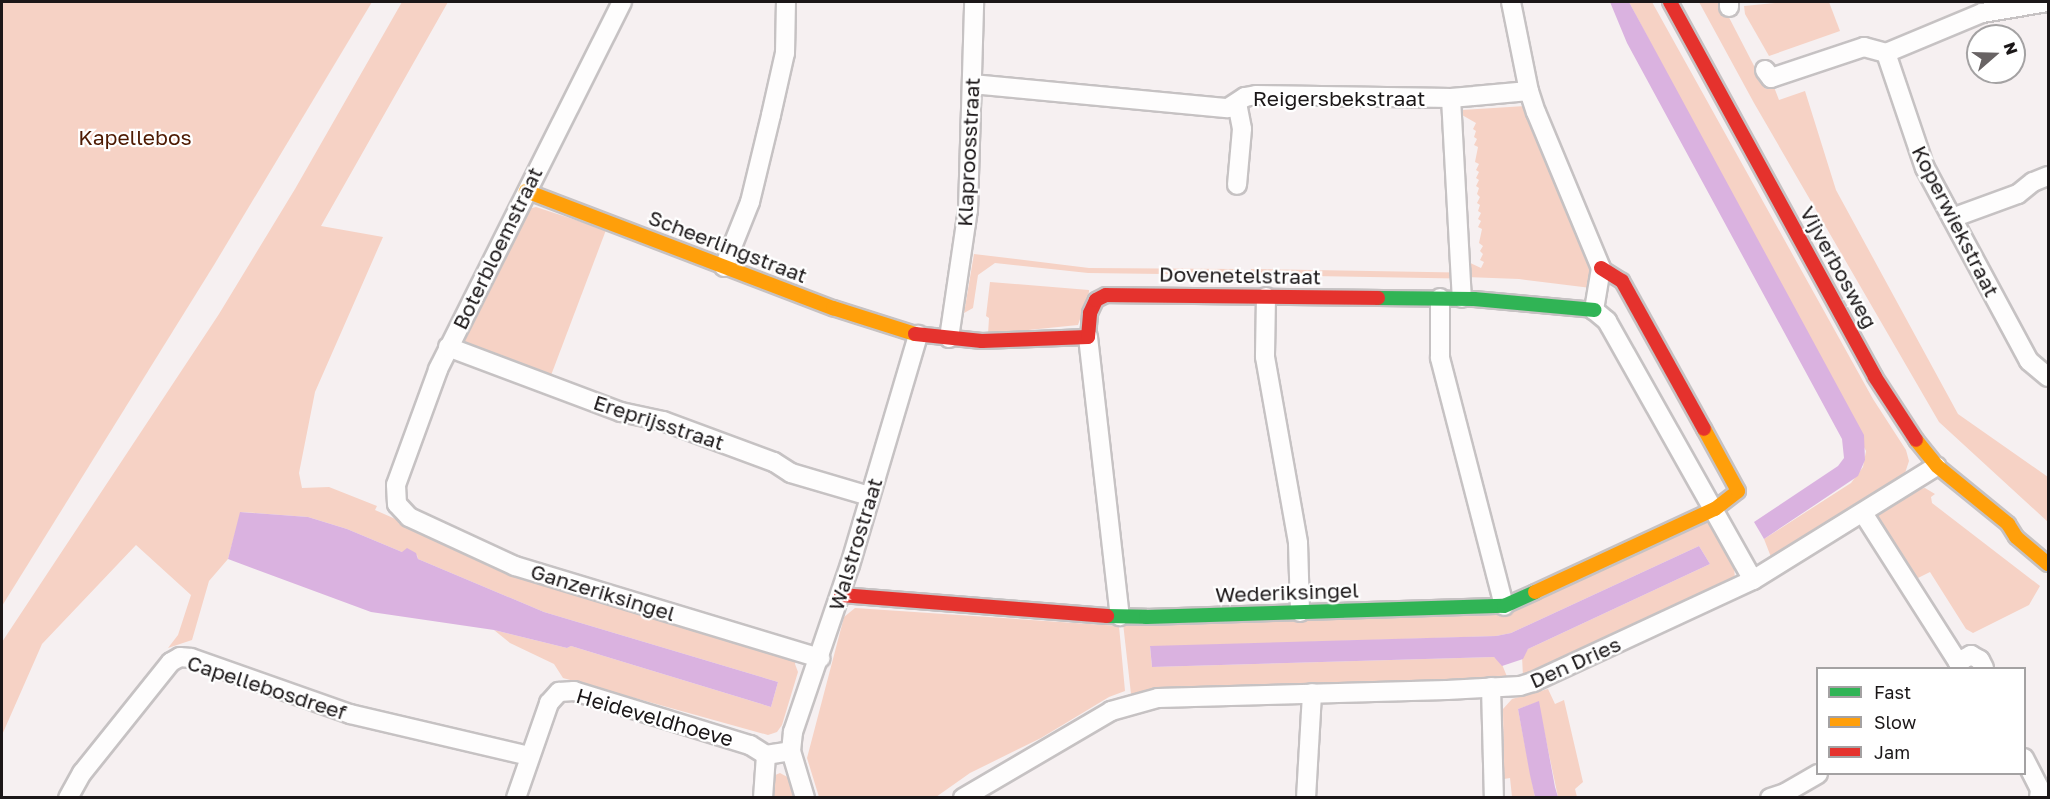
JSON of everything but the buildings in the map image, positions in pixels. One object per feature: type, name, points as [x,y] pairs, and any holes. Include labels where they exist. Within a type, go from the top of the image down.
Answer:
[{"type":"street","name":"Boterbloemstraat","points":[[397,504],[396,484],[448,347],[622,2]]},
{"type":"street","points":[[724,267],[750,202],[785,53],[786,2]]},
{"type":"street","name":"Klaproosstraat","points":[[949,338],[968,210],[974,2]]},
{"type":"street","points":[[1511,2],[1529,91],[1601,268],[1594,310],[1607,321],[1753,580]]},
{"type":"street","name":"Vijverbosweg","points":[[1670,2],[1875,377],[1906,428],[1937,465],[1962,489],[2008,524],[2016,537],[2049,564]]},
{"type":"street","points":[[1765,70],[1771,78],[1864,48],[1886,52],[1982,13],[2049,2]]},
{"type":"street","name":"Koperwiekstraat","points":[[1886,52],[1925,168],[2029,361],[2049,376]]},
{"type":"street","name":"Reigersbekstraat","points":[[972,84],[1228,108],[1245,97],[1256,95],[1451,98],[1529,91]]},
{"type":"street","points":[[1451,98],[1462,298]]},
{"type":"street","points":[[1237,103],[1242,129],[1237,185]]},
{"type":"street","points":[[1952,218],[2018,194],[2033,182],[2049,176]]},
{"type":"street","name":"Scheerlingstraat","points":[[526,191],[834,308],[918,335]]},
{"type":"street","name":"Wederiksingel","points":[[841,595],[876,600],[1120,616],[1504,606],[1715,509],[1738,491],[1733,478],[1622,281],[1601,268]]},
{"type":"street","name":"Dovenetelstraat","points":[[1088,337],[1090,313],[1096,300],[1106,295],[1462,298],[1511,300],[1594,310]]},
{"type":"street","points":[[1266,297],[1265,357],[1298,543],[1300,612]]},
{"type":"street","points":[[1440,298],[1440,358],[1504,606]]},
{"type":"street","points":[[918,335],[982,341],[1088,337],[1120,616]]},
{"type":"street","name":"Walstrostraat","points":[[791,751],[794,732],[841,595],[918,335]]},
{"type":"street","name":"Ereprijsstraat","points":[[448,347],[621,412],[672,424],[774,462],[791,472],[869,496]]},
{"type":"street","name":"Den Dries","points":[[963,798],[1091,723],[1131,704],[1158,698],[1520,686],[1547,676],[1753,580],[1937,465]]},
{"type":"street","name":"Ganzeriksingel","points":[[397,504],[409,517],[515,566],[820,658]]},
{"type":"street","points":[[1863,513],[1959,665],[1971,655],[1980,660],[1983,667]]},
{"type":"street","name":"Vijverbosweg","points":[[2008,524],[2024,527],[2040,538]]},
{"type":"street","name":"Capellebosdreef","points":[[69,797],[82,773],[171,662],[180,657],[191,658],[350,714],[529,756]]},
{"type":"street","points":[[1491,687],[1494,798]]},
{"type":"street","name":"Heideveldhoeve","points":[[516,798],[549,703],[559,692],[574,691],[750,745],[766,755]]},
{"type":"street","points":[[1306,798],[1312,693]]},
{"type":"street","points":[[763,798],[766,755],[791,751],[805,798]]},
{"type":"street","points":[[2026,760],[2040,789],[2039,798]]},
{"type":"street","points":[[1770,798],[1785,793],[1816,775]]},
{"type":"green space","name":"Kapellebos","points":[[2,2],[372,2],[214,265],[2,606]]},
{"type":"green space","points":[[402,2],[448,2],[321,226],[383,237],[315,392],[299,473],[302,488],[329,487],[377,506],[375,510],[509,569],[796,659],[798,672],[782,725],[777,732],[768,735],[563,678],[554,664],[510,643],[494,630],[567,648],[571,646],[771,707],[778,682],[544,612],[418,559],[417,555],[402,552],[347,529],[308,517],[241,512],[228,559],[209,581],[192,640],[168,648],[178,635],[191,595],[136,545],[42,644],[2,735],[2,642],[219,314],[295,189]]},
{"type":"green space","points":[[1629,2],[1652,2],[1873,399],[1906,450],[1909,461],[1904,476],[1771,557],[1764,539],[1851,483],[1863,467],[1866,451]]},
{"type":"green space","points":[[1699,2],[1721,2],[1766,89],[1774,87],[1779,100],[1805,91],[1836,190],[1958,414],[2048,477],[2048,522],[1939,422],[1754,103]]},
{"type":"green space","points":[[1785,2],[1829,2],[1840,31],[1769,56],[1745,14],[1744,6]]},
{"type":"green space","points":[[1525,106],[1591,260],[1591,288],[1519,279],[1466,277],[1466,261],[1481,268],[1484,262],[1480,260],[1483,254],[1480,251],[1483,246],[1479,243],[1482,229],[1478,227],[1481,213],[1478,211],[1480,205],[1477,203],[1480,197],[1477,194],[1479,188],[1476,186],[1479,172],[1476,170],[1479,164],[1475,162],[1478,147],[1474,145],[1477,139],[1474,137],[1476,131],[1473,129],[1476,123],[1462,115],[1462,110]]},
{"type":"green space","points":[[536,207],[606,230],[550,378],[467,346],[462,334],[528,209]]},
{"type":"green space","points":[[974,254],[1089,268],[1237,269],[1237,275],[1088,273],[995,263],[978,275],[973,308],[964,313]]},
{"type":"green space","points":[[1251,269],[1456,273],[1456,279],[1251,275]]},
{"type":"green space","points":[[990,282],[1089,290],[1089,292],[1078,325],[988,334],[989,318],[986,316]]},
{"type":"green space","points":[[1925,488],[1935,494],[1931,497],[1932,503],[2040,586],[2029,605],[1973,633],[1966,629],[1930,572],[1914,580],[1879,525],[1875,513],[1913,490]]},
{"type":"green space","points":[[1708,521],[1734,566],[1735,579],[1523,677],[1522,656],[1528,649],[1710,564],[1699,546],[1511,633],[1496,636],[1150,647],[1152,667],[1494,657],[1501,662],[1508,679],[1167,689],[1131,694],[1123,623],[1495,613]]},
{"type":"green space","points":[[855,608],[1119,626],[1125,691],[1109,697],[1041,738],[970,773],[936,797],[819,797],[807,758],[844,617]]},
{"type":"green space","points":[[1548,689],[1555,704],[1564,700],[1583,782],[1575,789],[1577,797],[1558,797],[1538,702],[1518,709],[1535,797],[1512,797],[1510,778],[1504,779],[1503,709],[1512,699]]},
{"type":"green space","points":[[780,773],[791,779],[796,797],[770,798],[773,776]]},
{"type":"shaded area","points":[[1610,2],[1629,2],[1864,435],[1865,460],[1858,476],[1764,539],[1754,522],[1838,466],[1844,458],[1842,439],[1627,43]]},
{"type":"shaded area","points":[[240,512],[308,517],[347,529],[402,552],[407,548],[416,553],[418,559],[544,612],[778,682],[771,707],[571,646],[567,648],[494,630],[371,612],[228,559]]},
{"type":"shaded area","points":[[1699,546],[1710,564],[1528,649],[1523,659],[1502,666],[1494,657],[1152,667],[1150,646],[1496,636],[1511,633]]},
{"type":"shaded area","points":[[1539,701],[1558,797],[1535,797],[1530,775],[1518,709]]},
{"type":"traffic: fast","points":[[1378,298],[1474,299],[1594,310]]},
{"type":"traffic: fast","points":[[1107,616],[1146,617],[1504,606],[1535,592]]},
{"type":"traffic: slow","points":[[526,191],[833,308],[915,334]]},
{"type":"traffic: slow","points":[[1535,592],[1715,509],[1738,491],[1704,429]]},
{"type":"traffic: slow","points":[[1916,440],[1937,466],[2008,524],[2016,537],[2048,564]]},
{"type":"traffic: jam","points":[[1670,2],[1875,377],[1916,440]]},
{"type":"traffic: jam","points":[[1601,268],[1622,281],[1704,429]]},
{"type":"traffic: jam","points":[[915,334],[982,341],[1088,337],[1090,313],[1096,300],[1106,295],[1378,298]]},
{"type":"traffic: jam","points":[[841,595],[1107,616]]}]
